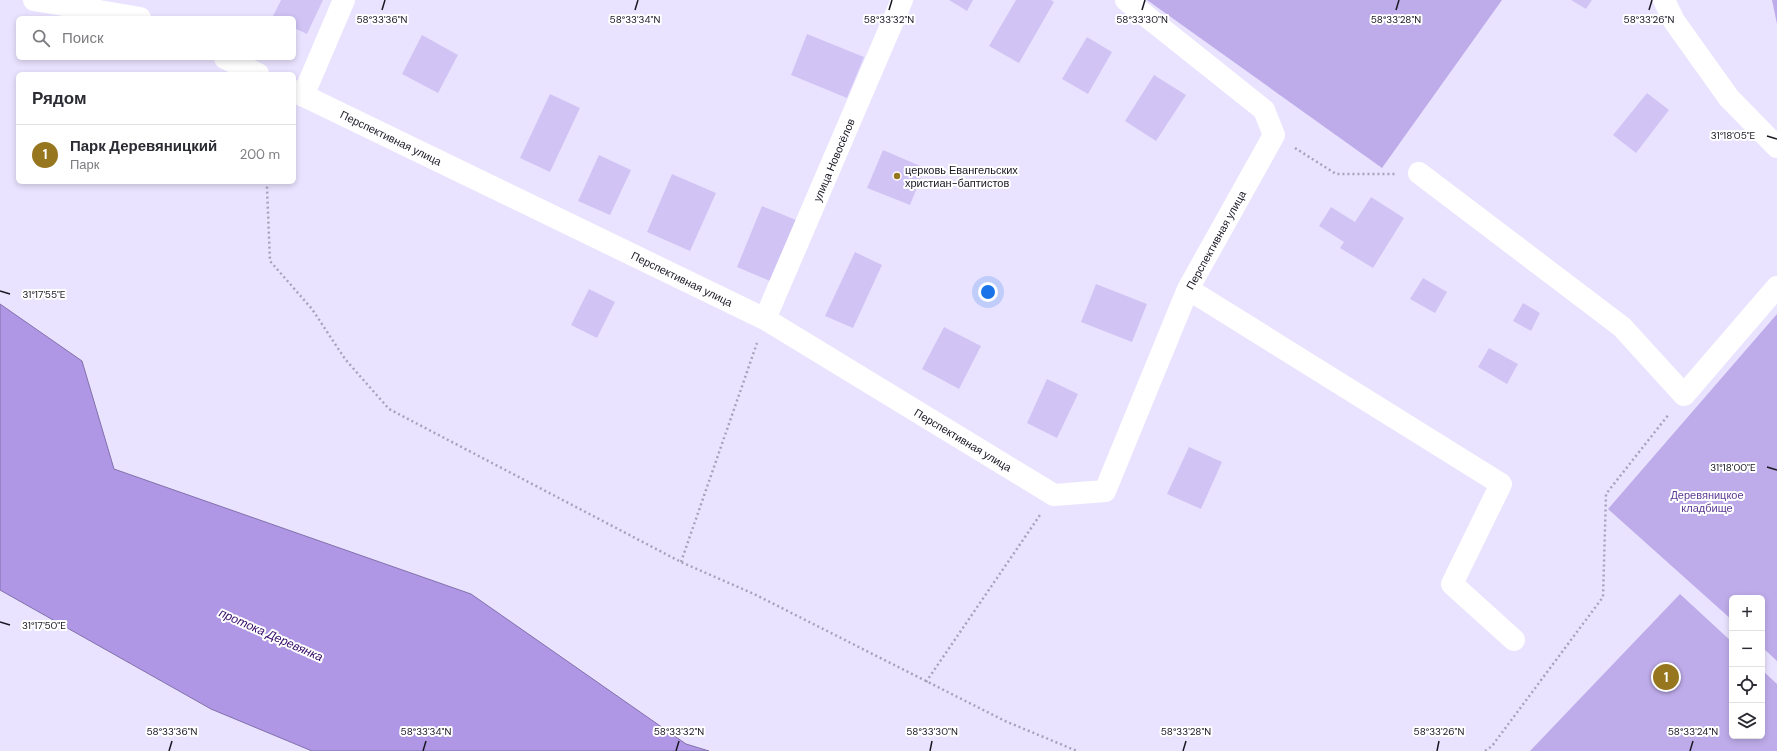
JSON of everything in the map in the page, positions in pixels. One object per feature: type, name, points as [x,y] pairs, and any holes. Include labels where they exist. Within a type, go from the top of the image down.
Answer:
[{"type":"street","points":[[34,0],[128,16]]},
{"type":"street","points":[[298,93],[344,0]]},
{"type":"street","name":"улица Новосёлов","points":[[765,319],[902,0]]},
{"type":"street","points":[[1126,0],[1264,110],[1274,135]]},
{"type":"street","points":[[1664,0],[1674,21],[1729,98],[1777,147]]},
{"type":"street","points":[[229,60],[254,72]]},
{"type":"street","name":"Перспективная улица","points":[[298,93],[765,319],[1054,495],[1105,491],[1188,289],[1274,135]]},
{"type":"street","points":[[1419,173],[1622,327],[1684,395],[1777,286]]},
{"type":"street","points":[[1188,289],[1501,484],[1452,584],[1514,640]]},
{"type":"path","points":[[1274,135],[1336,174],[1419,173]]},
{"type":"path","points":[[268,184],[267,188],[270,261],[312,309],[345,359],[389,409],[681,562],[754,594],[1005,721],[1077,751]]},
{"type":"path","points":[[681,562],[765,319]]},
{"type":"path","points":[[1485,751],[1492,746],[1604,597],[1606,494],[1684,395]]},
{"type":"path","points":[[926,682],[1054,495]]},
{"type":"green space","points":[[1147,0],[1502,0],[1382,168]]},
{"type":"green space","points":[[1772,0],[1777,0],[1777,24]]},
{"type":"green space","name":"Деревяницкое кладбище","points":[[1777,314],[1777,661],[1765,650],[1765,595],[1729,595],[1729,617],[1608,509]]},
{"type":"green space","points":[[1680,594],[1729,639],[1729,739],[1765,739],[1765,673],[1777,684],[1777,751],[1530,751]]},
{"type":"water","name":"протока Деревянка","points":[[0,304],[82,361],[114,469],[471,594],[686,744],[709,751],[312,751],[211,709],[0,590]]},
{"type":"building","points":[[281,0],[323,0],[307,34],[296,29],[296,16],[273,16]]},
{"type":"building","points":[[949,0],[973,0],[967,11]]},
{"type":"building","points":[[1016,0],[1051,0],[1054,2],[1019,63],[989,46]]},
{"type":"building","points":[[1571,0],[1592,0],[1586,9]]},
{"type":"building","points":[[807,34],[864,57],[847,98],[791,75]]},
{"type":"building","points":[[422,35],[458,55],[438,93],[402,74]]},
{"type":"building","points":[[1087,37],[1112,52],[1088,94],[1062,79]]},
{"type":"building","points":[[1154,75],[1186,95],[1156,141],[1125,121]]},
{"type":"building","points":[[1647,93],[1669,110],[1636,153],[1613,135]]},
{"type":"building","points":[[550,94],[580,108],[550,172],[520,158]]},
{"type":"building","points":[[883,150],[925,168],[910,205],[867,188]]},
{"type":"building","points":[[599,155],[631,170],[610,215],[578,201]]},
{"type":"building","points":[[672,174],[716,193],[690,251],[647,232]]},
{"type":"building","points":[[1371,197],[1404,218],[1373,268],[1340,248],[1344,242],[1319,226],[1331,207],[1355,222]]},
{"type":"building","points":[[762,206],[796,220],[770,281],[737,267]]},
{"type":"building","points":[[855,252],[882,265],[853,328],[825,316]]},
{"type":"building","points":[[1423,278],[1447,292],[1435,313],[1410,299]]},
{"type":"building","points":[[1096,284],[1147,304],[1132,342],[1081,322]]},
{"type":"building","points":[[589,289],[615,302],[597,338],[571,325]]},
{"type":"building","points":[[1523,303],[1540,313],[1531,331],[1513,321]]},
{"type":"building","points":[[944,327],[981,346],[959,389],[922,369]]},
{"type":"building","points":[[1489,348],[1518,364],[1507,384],[1478,367]]},
{"type":"building","points":[[1047,379],[1078,394],[1057,438],[1027,423]]},
{"type":"building","points":[[1189,447],[1222,462],[1201,509],[1167,494]]},
{"type":"place","name":"церковь Евангельских христиан-баптистов","points":[[897,176]]},
{"type":"place","name":"Парк Деревяницкий","points":[[1666,677]]}]
